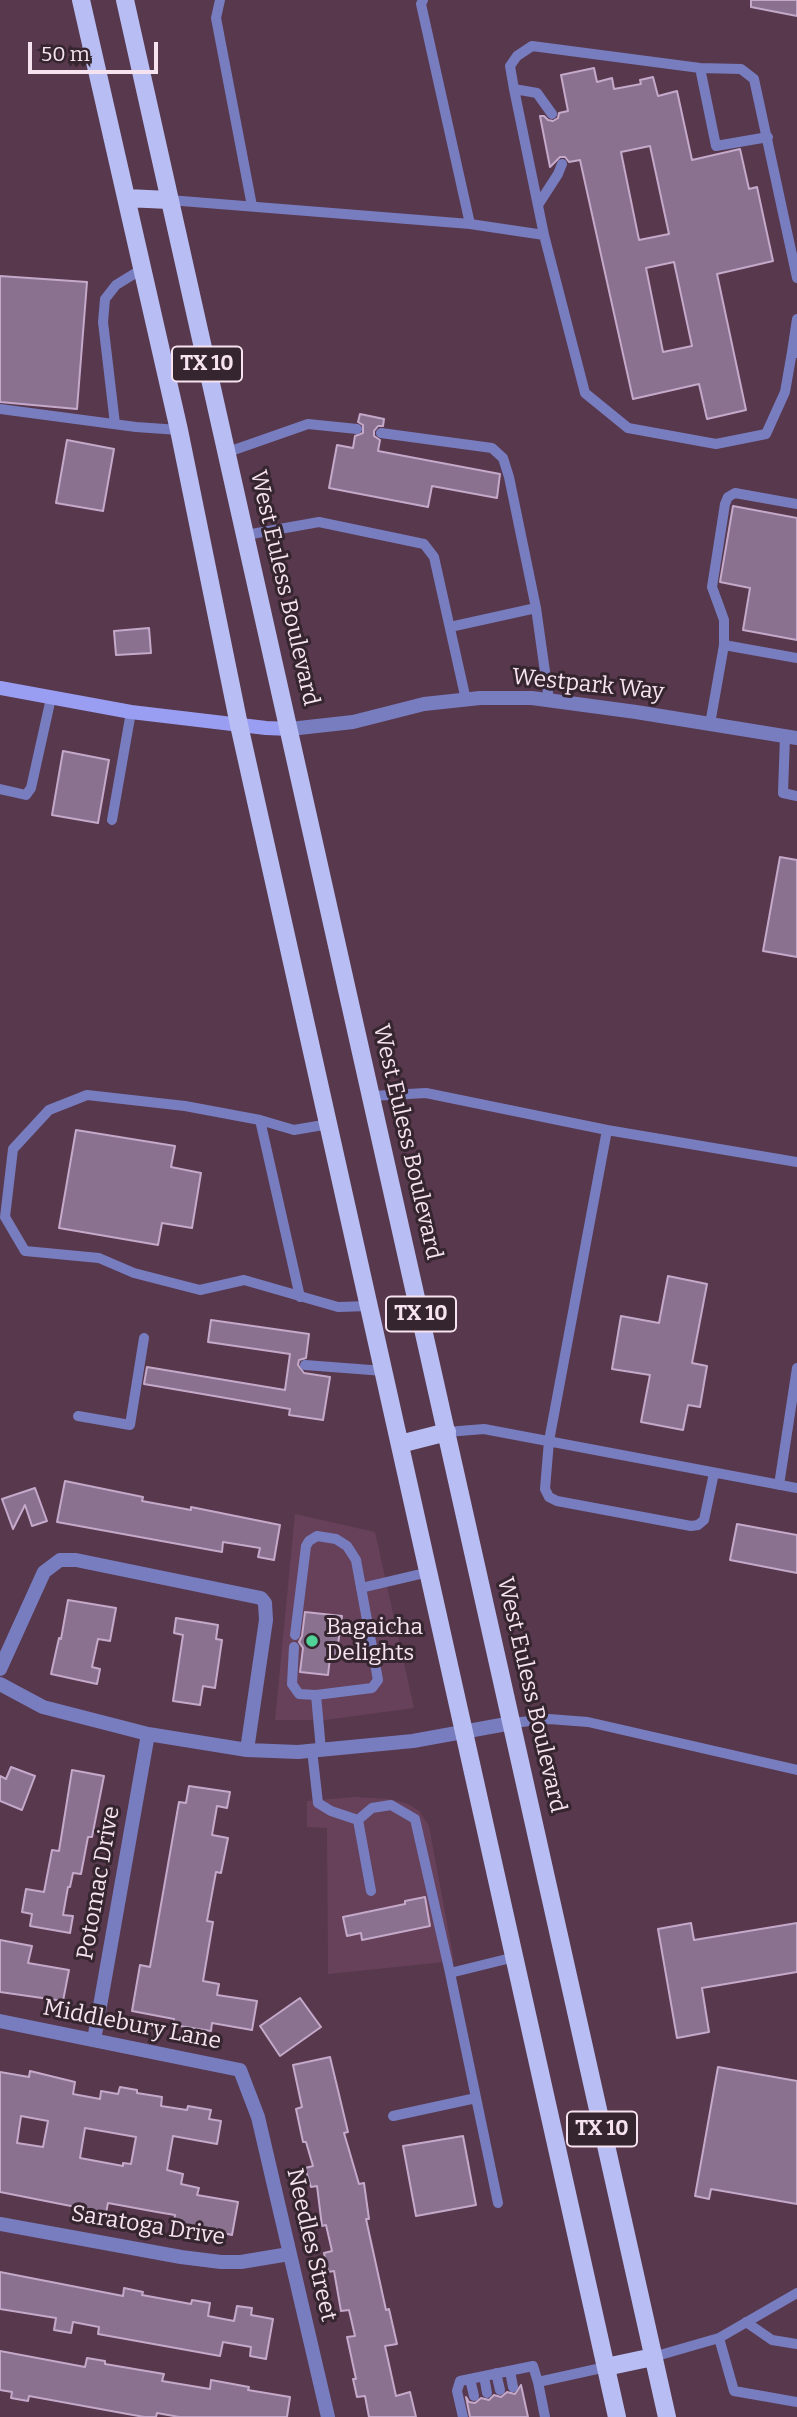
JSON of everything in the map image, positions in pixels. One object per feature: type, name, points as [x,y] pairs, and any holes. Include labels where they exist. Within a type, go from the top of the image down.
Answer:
[{"type":"main road","name":"TX 10","points":[[81,0],[179,430],[239,725],[617,2417]]},
{"type":"main road","name":"West Euless Boulevard","points":[[125,0],[667,2417]]},
{"type":"main road","points":[[126,198],[169,200]]},
{"type":"main road","name":"Westpark Way","points":[[0,688],[131,712],[290,729]]},
{"type":"main road","points":[[400,1444],[447,1432]]},
{"type":"main road","points":[[606,2367],[653,2357]]},
{"type":"street","name":"Westpark Way","points":[[290,729],[353,722],[424,704],[532,698],[791,737]]},
{"type":"street","points":[[0,1670],[44,1572],[60,1560],[76,1560],[261,1598],[265,1603],[266,1620],[247,1750]]},
{"type":"street","points":[[0,1684],[43,1707],[148,1734],[247,1750],[316,1750],[413,1741],[512,1723]]},
{"type":"street","name":"Potomac Drive","points":[[94,2040],[148,1734]]},
{"type":"street","name":"Middlebury Lane","points":[[0,2021],[240,2070],[247,2084]]},
{"type":"street","name":"Needles Street","points":[[247,2084],[258,2117],[328,2417]]},
{"type":"street","name":"Saratoga Drive","points":[[0,2224],[221,2262],[241,2262],[289,2254]]},
{"type":"lane","points":[[220,0],[216,18],[252,206]]},
{"type":"lane","points":[[423,0],[421,4],[470,224]]},
{"type":"lane","points":[[797,278],[754,79],[741,69],[700,68],[532,46],[517,55],[510,66],[514,89],[544,235],[585,393],[628,428],[716,444],[766,434],[785,392],[795,352],[797,319]]},
{"type":"lane","points":[[700,68],[716,146],[768,137]]},
{"type":"lane","points":[[514,89],[537,93],[552,114]]},
{"type":"lane","points":[[538,205],[562,164]]},
{"type":"lane","points":[[169,200],[470,224],[544,235]]},
{"type":"lane","points":[[115,424],[103,322],[105,299],[116,285],[142,269]]},
{"type":"lane","points":[[0,409],[179,430]]},
{"type":"lane","points":[[228,452],[307,424],[356,429]]},
{"type":"lane","points":[[381,433],[492,449],[503,458],[536,608],[549,700]]},
{"type":"lane","points":[[710,724],[724,645],[724,620],[712,587],[725,504],[728,497],[735,493],[797,504]]},
{"type":"lane","points":[[246,535],[318,522],[424,544],[434,557],[467,700]]},
{"type":"lane","points":[[450,626],[536,608]]},
{"type":"lane","points":[[724,645],[797,658]]},
{"type":"lane","points":[[0,789],[26,795],[31,788],[51,698]]},
{"type":"lane","points":[[112,820],[131,712]]},
{"type":"lane","points":[[791,737],[783,793],[797,796]]},
{"type":"lane","points":[[372,1096],[426,1093],[607,1130],[797,1162]]},
{"type":"lane","points":[[328,1124],[295,1130],[260,1120],[185,1106],[87,1096],[49,1110],[13,1149],[5,1217],[25,1251],[99,1258],[134,1273],[200,1290],[244,1280],[338,1307],[369,1306]]},
{"type":"lane","points":[[260,1120],[300,1297]]},
{"type":"lane","points":[[607,1130],[549,1441],[545,1489],[549,1497],[570,1503],[691,1526],[704,1520],[714,1473]]},
{"type":"lane","points":[[78,1416],[130,1425],[144,1338]]},
{"type":"lane","points":[[305,1365],[384,1371]]},
{"type":"lane","points":[[779,1485],[797,1368]]},
{"type":"lane","points":[[447,1432],[484,1429],[797,1488]]},
{"type":"lane","points":[[294,1647],[292,1684],[303,1696],[372,1688],[378,1680],[356,1560],[347,1546],[329,1537],[317,1536],[309,1541],[295,1635]]},
{"type":"lane","points":[[361,1588],[429,1572]]},
{"type":"lane","points":[[316,1695],[318,1803],[331,1811],[358,1820]]},
{"type":"lane","points":[[512,1723],[549,1719],[588,1722],[797,1770]]},
{"type":"lane","points":[[358,1820],[372,1808],[391,1805],[415,1819],[498,2203]]},
{"type":"lane","points":[[358,1820],[371,1891]]},
{"type":"lane","points":[[450,1973],[515,1957]]},
{"type":"lane","points":[[393,2116],[476,2098]]},
{"type":"lane","points":[[653,2357],[719,2338],[797,2293]]},
{"type":"lane","points":[[746,2322],[772,2340],[797,2344]]},
{"type":"lane","points":[[719,2338],[734,2391],[797,2403]]},
{"type":"lane","points":[[463,2417],[457,2391],[460,2381],[533,2366],[545,2417]]},
{"type":"lane","points":[[538,2382],[606,2367]]},
{"type":"lane","points":[[510,2371],[513,2387]]},
{"type":"lane","points":[[496,2373],[500,2390]]},
{"type":"lane","points":[[484,2376],[487,2393]]},
{"type":"lane","points":[[470,2379],[474,2396]]},
{"type":"shaded area","points":[[295,1514],[375,1532],[414,1708],[325,1720],[275,1720]]},
{"type":"shaded area","points":[[356,1797],[389,1799],[408,1804],[419,1811],[429,1826],[454,1961],[328,1974],[327,1828],[307,1827],[307,1801]]},
{"type":"building","points":[[751,0],[797,0],[797,16],[751,7]]},
{"type":"building","points":[[594,68],[597,82],[612,78],[614,89],[641,84],[640,80],[653,77],[658,96],[677,91],[692,160],[740,149],[749,189],[757,187],[773,261],[717,274],[746,410],[707,419],[699,384],[633,399],[580,160],[569,162],[565,157],[560,157],[550,167],[540,116],[553,121],[558,118],[559,113],[568,111],[561,75]],"holes":[[[650,146],[669,234],[639,240],[621,152]],[[674,262],[692,346],[663,352],[646,268]]]},
{"type":"building","points":[[0,276],[87,282],[77,409],[0,402]]},
{"type":"building","points":[[360,414],[384,419],[383,426],[378,426],[374,431],[374,436],[380,440],[378,451],[500,474],[497,498],[432,486],[428,507],[329,488],[337,445],[353,448],[355,436],[363,433],[363,425],[358,422]]},
{"type":"building","points":[[67,440],[114,449],[103,511],[56,503]]},
{"type":"building","points":[[733,506],[797,518],[797,640],[743,630],[750,588],[720,582]]},
{"type":"building","points":[[149,628],[151,653],[116,655],[114,631]]},
{"type":"building","points":[[63,751],[109,760],[98,823],[52,815]]},
{"type":"building","points":[[780,857],[797,860],[797,957],[763,951]]},
{"type":"building","points":[[76,1130],[175,1146],[171,1167],[201,1173],[192,1228],[162,1223],[158,1245],[59,1228]]},
{"type":"building","points":[[668,1276],[707,1284],[692,1363],[707,1366],[700,1407],[688,1405],[683,1430],[641,1422],[650,1375],[612,1369],[621,1316],[659,1323]]},
{"type":"building","points":[[211,1320],[309,1334],[306,1358],[299,1360],[298,1365],[304,1373],[330,1377],[323,1420],[289,1415],[290,1409],[144,1384],[147,1367],[285,1390],[290,1354],[208,1342]]},
{"type":"building","points":[[65,1481],[143,1497],[142,1501],[191,1510],[191,1507],[280,1525],[274,1560],[258,1557],[260,1548],[223,1542],[222,1552],[57,1522]]},
{"type":"building","points":[[35,1488],[47,1521],[32,1526],[25,1505],[13,1529],[2,1499]]},
{"type":"building","points":[[737,1524],[797,1535],[797,1573],[730,1560]]},
{"type":"building","points":[[68,1600],[116,1608],[110,1641],[98,1639],[92,1667],[100,1669],[97,1684],[51,1674]]},
{"type":"building","name":"Bagaicha Delights","points":[[305,1612],[342,1616],[336,1658],[330,1658],[328,1675],[300,1672],[303,1648],[299,1642]]},
{"type":"building","points":[[176,1618],[218,1625],[216,1639],[222,1640],[215,1688],[203,1686],[200,1705],[173,1701],[183,1635],[174,1633]]},
{"type":"building","points":[[11,1767],[35,1776],[22,1810],[0,1801],[0,1776],[6,1779]]},
{"type":"building","points":[[72,1770],[104,1776],[92,1837],[88,1837],[81,1874],[73,1873],[68,1887],[63,1915],[73,1916],[70,1933],[30,1926],[32,1914],[22,1912],[26,1889],[44,1892],[52,1850],[59,1851]]},
{"type":"building","points":[[189,1786],[230,1792],[227,1808],[217,1806],[212,1835],[228,1838],[221,1873],[216,1872],[207,1921],[213,1922],[203,1981],[219,1984],[217,1995],[257,2001],[252,2030],[212,2023],[211,2031],[173,2025],[174,2019],[132,2011],[140,1965],[150,1967],[179,1802],[186,1803]]},
{"type":"building","points":[[425,1897],[430,1926],[362,1940],[361,1933],[347,1936],[343,1917]]},
{"type":"building","points":[[691,1923],[694,1940],[797,1923],[797,1972],[702,1988],[709,2032],[677,2038],[658,1929]]},
{"type":"building","points":[[0,1940],[32,1946],[28,1963],[69,1970],[63,2001],[0,1992]]},
{"type":"building","points":[[300,1998],[321,2027],[280,2056],[260,2026]]},
{"type":"building","points":[[330,2057],[348,2132],[344,2133],[359,2184],[364,2183],[369,2219],[366,2219],[386,2310],[389,2309],[397,2344],[385,2346],[396,2396],[410,2392],[416,2417],[369,2417],[365,2396],[357,2397],[347,2337],[355,2336],[349,2310],[341,2311],[334,2271],[328,2272],[324,2253],[332,2251],[326,2225],[322,2226],[317,2186],[311,2187],[305,2168],[313,2166],[306,2142],[303,2142],[296,2109],[302,2107],[293,2065]]},
{"type":"building","points":[[718,2067],[797,2081],[797,2204],[711,2189],[709,2199],[695,2196]]},
{"type":"building","points":[[30,2071],[75,2082],[73,2094],[100,2099],[101,2091],[118,2094],[120,2087],[162,2097],[161,2106],[187,2110],[188,2106],[211,2110],[209,2119],[221,2121],[217,2144],[173,2136],[167,2170],[183,2174],[181,2184],[199,2188],[197,2195],[238,2202],[232,2235],[174,2222],[175,2215],[108,2203],[106,2213],[0,2192],[0,2072],[29,2077]],"holes":[[[21,2116],[48,2121],[43,2147],[17,2143]],[[85,2128],[136,2137],[131,2164],[123,2163],[123,2166],[80,2158]]]},
{"type":"building","points":[[463,2136],[476,2205],[416,2216],[403,2146]]},
{"type":"building","points":[[0,2272],[123,2296],[124,2288],[143,2292],[142,2295],[191,2304],[192,2300],[210,2303],[208,2316],[234,2321],[237,2306],[252,2308],[251,2315],[273,2319],[266,2359],[250,2356],[251,2347],[223,2342],[220,2356],[98,2334],[99,2327],[73,2322],[71,2333],[54,2330],[56,2318],[0,2309]]},
{"type":"building","points":[[0,2351],[85,2367],[87,2358],[105,2361],[105,2364],[164,2374],[162,2381],[210,2389],[211,2380],[249,2387],[248,2390],[290,2397],[287,2417],[179,2417],[157,2413],[156,2417],[144,2417],[29,2396],[28,2401],[11,2398],[12,2392],[0,2390]]},
{"type":"building","points":[[521,2385],[528,2417],[470,2417],[466,2397],[469,2402],[475,2403],[481,2398],[489,2400],[494,2395],[501,2397],[507,2392],[515,2394]]},
{"type":"place","name":"Bagaicha Delights","points":[[312,1641]]}]
